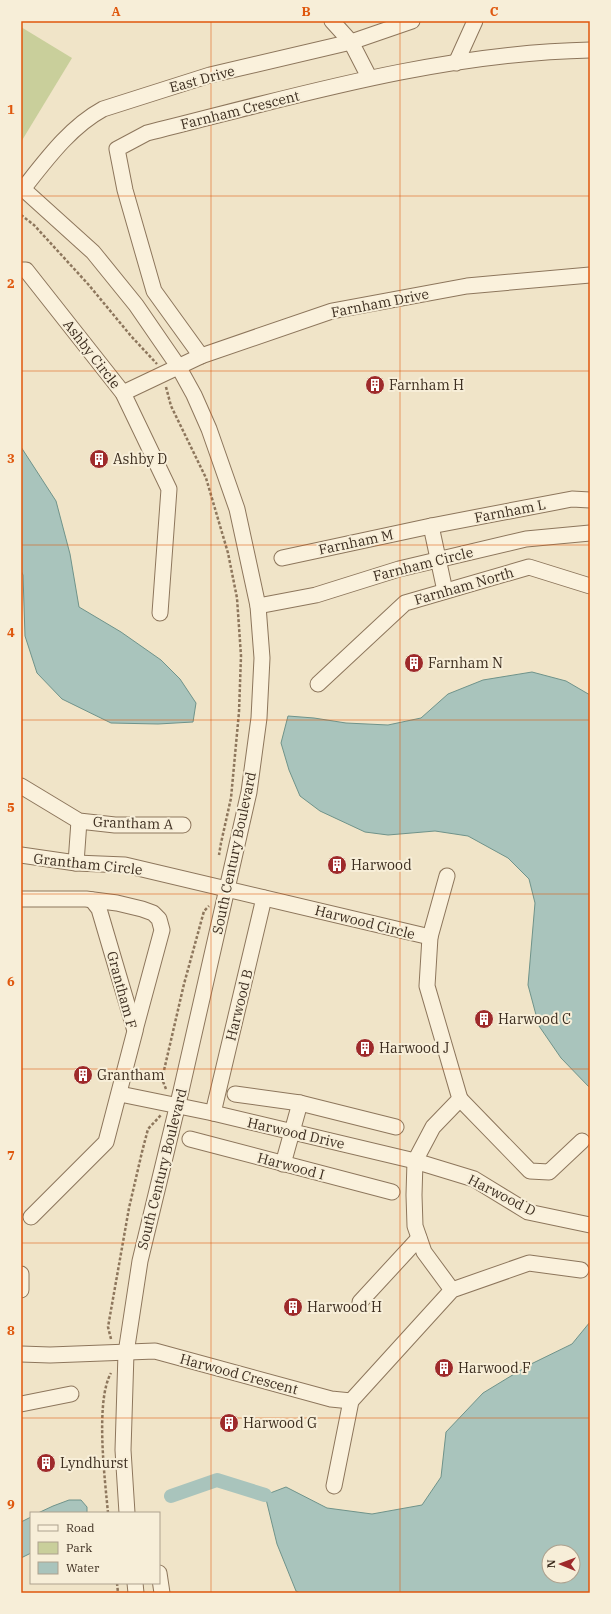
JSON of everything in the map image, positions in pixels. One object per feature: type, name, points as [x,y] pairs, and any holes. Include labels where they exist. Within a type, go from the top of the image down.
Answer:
[{"type":"street","points":[[332,21],[351,42],[369,77]]},
{"type":"street","name":"East Drive","points":[[22,188],[70,135],[90,116],[103,109],[210,75],[351,42],[412,21]]},
{"type":"street","points":[[456,63],[475,21]]},
{"type":"street","name":"Farnham Crescent","points":[[201,356],[154,291],[125,190],[117,149],[147,133],[369,77],[456,63],[552,51],[590,50]]},
{"type":"street","name":"South Century Boulevard","points":[[22,188],[92,252],[136,305],[178,366],[194,395],[209,429],[238,509],[258,606],[262,658],[259,718],[249,792],[140,1262],[126,1353],[122,1450],[127,1512]]},
{"type":"street","name":"Ashby Circle","points":[[21,270],[26,270],[123,393],[178,366]]},
{"type":"street","name":"Farnham Drive","points":[[178,366],[201,356],[332,311],[467,286],[590,275]]},
{"type":"street","points":[[123,393],[169,489],[160,613]]},
{"type":"street","name":"Farnham L","points":[[431,526],[572,499],[590,500]]},
{"type":"street","points":[[431,526],[437,560],[445,591]]},
{"type":"street","name":"Farnham M","points":[[282,558],[431,526]]},
{"type":"street","name":"Farnham Circle","points":[[258,606],[316,594],[399,568],[526,539],[590,534]]},
{"type":"street","name":"Farnham North","points":[[318,684],[405,602],[529,567],[590,586]]},
{"type":"street","name":"Grantham A","points":[[21,786],[79,822],[115,825],[183,825]]},
{"type":"street","points":[[76,863],[79,822]]},
{"type":"street","name":"Grantham Circle","points":[[21,856],[76,863],[125,865],[226,888]]},
{"type":"street","points":[[430,937],[447,876]]},
{"type":"street","name":"Harwood Circle","points":[[226,888],[430,937],[427,986],[460,1099]]},
{"type":"street","points":[[21,898],[97,900],[142,909],[153,913],[159,919],[162,930],[135,1031]]},
{"type":"street","name":"Harwood B","points":[[213,1113],[264,898]]},
{"type":"street","name":"Grantham F","points":[[31,1217],[106,1142],[120,1094],[135,1031],[97,900]]},
{"type":"street","name":"Harwood Drive","points":[[120,1094],[213,1113],[415,1161]]},
{"type":"street","points":[[235,1094],[300,1103],[396,1127]]},
{"type":"street","points":[[452,1290],[424,1252],[415,1226],[415,1161],[433,1127],[460,1099],[530,1172],[549,1172],[582,1141]]},
{"type":"street","points":[[283,1164],[300,1103]]},
{"type":"street","name":"Harwood I","points":[[190,1139],[392,1192]]},
{"type":"street","name":"Harwood D","points":[[415,1161],[474,1179],[528,1212],[590,1225]]},
{"type":"street","points":[[360,1302],[419,1238]]},
{"type":"street","points":[[334,1486],[351,1401],[452,1290],[529,1263],[581,1270]]},
{"type":"street","points":[[21,1274],[21,1290]]},
{"type":"street","name":"Harwood Crescent","points":[[21,1354],[50,1355],[155,1351],[331,1399],[351,1401]]},
{"type":"street","points":[[21,1404],[71,1394]]},
{"type":"street","points":[[160,1580],[162,1593]]},
{"type":"path","points":[[21,215],[34,225],[88,284],[131,336],[155,360]]},
{"type":"path","points":[[167,389],[171,406],[206,478],[228,553],[237,598],[241,656],[239,712],[231,798],[219,858]]},
{"type":"path","points":[[167,1091],[162,1079],[183,991],[204,911],[212,903]]},
{"type":"path","points":[[112,1343],[108,1327],[129,1208],[148,1130],[161,1115]]},
{"type":"path","points":[[108,1512],[103,1409],[106,1382],[113,1370]]},
{"type":"green space","points":[[21,27],[72,58],[21,142]]},
{"type":"water","points":[[21,447],[56,501],[70,554],[79,607],[121,632],[161,660],[180,679],[196,703],[193,722],[158,724],[111,723],[62,699],[37,673],[25,636],[23,575],[21,571]]},
{"type":"water","points":[[532,672],[566,681],[590,695],[590,1088],[561,1058],[539,1026],[528,985],[535,903],[529,879],[508,858],[468,836],[435,831],[388,835],[365,832],[320,811],[300,796],[289,770],[281,743],[288,716],[346,723],[388,725],[421,718],[448,694],[483,680]]},
{"type":"water","points":[[590,1322],[590,1593],[300,1593],[296,1591],[277,1544],[265,1495],[286,1487],[327,1508],[372,1514],[422,1505],[441,1477],[446,1432],[483,1393],[529,1365],[572,1344]]},
{"type":"water","points":[[69,1500],[81,1500],[87,1507],[87,1512],[40,1512]]},
{"type":"water","points":[[30,1518],[30,1554],[21,1558],[21,1522]]},
{"type":"waterway","points":[[171,1496],[217,1480],[265,1495]]},
{"type":"place","name":"Farnham H","points":[[375,385]]},
{"type":"place","name":"Ashby D","points":[[99,459]]},
{"type":"place","name":"Farnham N","points":[[414,663]]},
{"type":"place","name":"Harwood","points":[[337,865]]},
{"type":"place","name":"Harwood C","points":[[484,1019]]},
{"type":"place","name":"Harwood J","points":[[365,1048]]},
{"type":"place","name":"Grantham","points":[[83,1075]]},
{"type":"place","name":"Harwood H","points":[[293,1307]]},
{"type":"place","name":"Harwood F","points":[[444,1368]]},
{"type":"place","name":"Harwood G","points":[[229,1423]]},
{"type":"place","name":"Lyndhurst","points":[[46,1463]]}]
